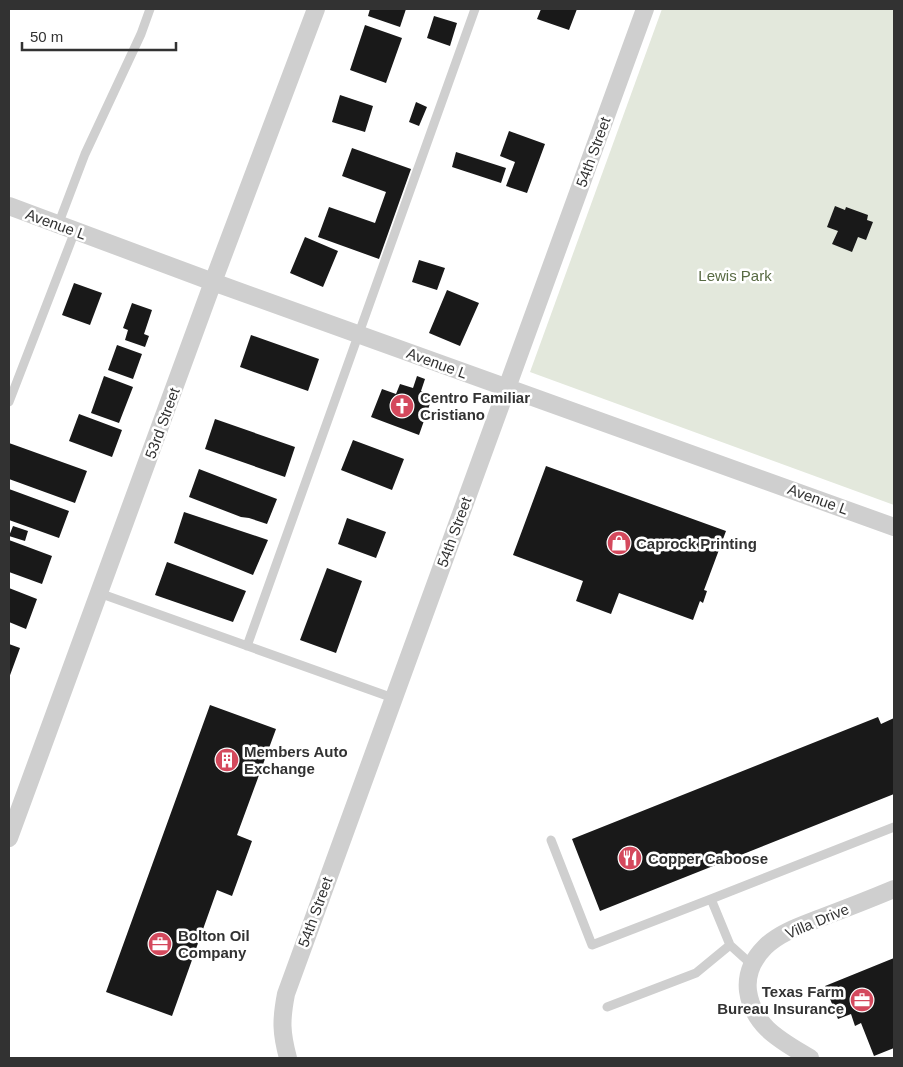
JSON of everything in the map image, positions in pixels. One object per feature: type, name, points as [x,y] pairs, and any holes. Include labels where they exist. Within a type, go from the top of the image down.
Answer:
[{"type":"street","name":"53rd Street","points":[[9,838],[213,282],[316,9]]},
{"type":"street","name":"54th Street","points":[[288,1058],[282,1033],[282,1014],[286,994],[645,9]]},
{"type":"street","name":"Avenue L","points":[[9,206],[358,335],[894,527]]},
{"type":"street","name":"Villa Drive","points":[[751,964],[766,946],[787,932],[894,889]]},
{"type":"street","points":[[751,964],[747,984],[750,1003],[758,1019],[768,1030],[810,1058]]},
{"type":"lane","points":[[58,225],[85,154],[141,34],[150,9]]},
{"type":"lane","points":[[247,646],[476,9]]},
{"type":"lane","points":[[9,402],[75,231]]},
{"type":"lane","points":[[99,593],[393,698]]},
{"type":"lane","points":[[551,840],[592,945],[894,827]]},
{"type":"lane","points":[[712,899],[730,945],[751,964]]},
{"type":"lane","points":[[607,1007],[696,973],[730,945]]},
{"type":"green space","name":"Lewis Park","points":[[662,9],[894,9],[894,505],[530,372]]},
{"type":"building","points":[[370,9],[406,9],[400,27],[368,16]]},
{"type":"building","points":[[541,9],[577,9],[569,30],[537,19]]},
{"type":"building","points":[[434,16],[457,23],[450,46],[427,38]]},
{"type":"building","points":[[365,25],[402,38],[386,83],[350,70]]},
{"type":"building","points":[[340,95],[373,106],[365,132],[332,122]]},
{"type":"building","points":[[416,102],[427,107],[419,126],[409,122]]},
{"type":"building","points":[[509,131],[545,144],[527,193],[506,186],[515,162],[500,156]]},
{"type":"building","points":[[352,148],[411,169],[379,259],[318,237],[329,207],[375,223],[386,192],[342,176]]},
{"type":"building","points":[[456,152],[506,168],[501,183],[452,167]]},
{"type":"building","points":[[835,206],[845,210],[846,207],[868,215],[867,220],[873,222],[866,240],[858,237],[852,252],[832,244],[838,231],[827,227]]},
{"type":"building","points":[[305,237],[338,251],[323,287],[290,273]]},
{"type":"building","points":[[419,260],[445,268],[437,290],[412,282]]},
{"type":"building","points":[[74,283],[102,293],[90,325],[62,315]]},
{"type":"building","points":[[447,290],[479,303],[460,346],[429,333]]},
{"type":"building","points":[[132,303],[152,310],[144,334],[149,336],[145,347],[125,340],[128,330],[123,328]]},
{"type":"building","points":[[251,335],[319,359],[308,391],[240,367]]},
{"type":"building","points":[[117,345],[142,354],[133,379],[108,370]]},
{"type":"building","points":[[104,376],[133,387],[119,423],[91,413]]},
{"type":"building","name":"Centro Familiar Cristiano","points":[[417,376],[425,379],[421,391],[433,395],[419,435],[371,417],[382,389],[396,394],[400,384],[413,388]]},
{"type":"building","points":[[79,414],[122,430],[112,457],[69,441]]},
{"type":"building","points":[[215,419],[295,447],[285,477],[205,449]]},
{"type":"building","points":[[353,440],[404,459],[392,490],[341,470]]},
{"type":"building","points":[[9,443],[87,471],[75,503],[9,479]]},
{"type":"building","name":"Caprock Printing","points":[[546,466],[726,531],[704,590],[707,591],[703,603],[700,601],[693,620],[619,593],[611,614],[576,601],[583,581],[513,555]]},
{"type":"building","points":[[199,469],[277,499],[267,524],[241,517],[189,497]]},
{"type":"building","points":[[9,489],[69,511],[59,538],[9,520]]},
{"type":"building","points":[[184,512],[268,540],[253,575],[174,543]]},
{"type":"building","points":[[347,518],[386,532],[376,558],[338,544]]},
{"type":"building","points":[[13,526],[28,531],[25,541],[9,536]]},
{"type":"building","points":[[9,540],[52,556],[42,584],[9,572]]},
{"type":"building","points":[[167,562],[246,591],[233,622],[155,595]]},
{"type":"building","points":[[327,568],[362,581],[336,653],[300,640]]},
{"type":"building","points":[[9,588],[37,599],[26,629],[9,622]]},
{"type":"building","points":[[9,644],[20,648],[9,678]]},
{"type":"building","name":"Bolton Oil Company","points":[[210,705],[276,729],[237,835],[252,841],[232,896],[217,890],[172,1016],[106,992]]},
{"type":"building","points":[[878,717],[881,724],[894,718],[894,794],[600,911],[572,839]]},
{"type":"building","name":"Texas Farm Bureau Insurance","points":[[894,958],[894,1048],[874,1056],[861,1023],[855,1026],[851,1014],[838,1019],[825,986]]},
{"type":"place","name":"Centro Familiar Cristiano","points":[[402,406]]},
{"type":"place","name":"Caprock Printing","points":[[619,543]]},
{"type":"place","name":"Members Auto Exchange","points":[[227,760]]},
{"type":"place","name":"Copper Caboose","points":[[630,858]]},
{"type":"place","name":"Bolton Oil Company","points":[[160,944]]},
{"type":"place","name":"Texas Farm Bureau Insurance","points":[[862,1000]]}]
